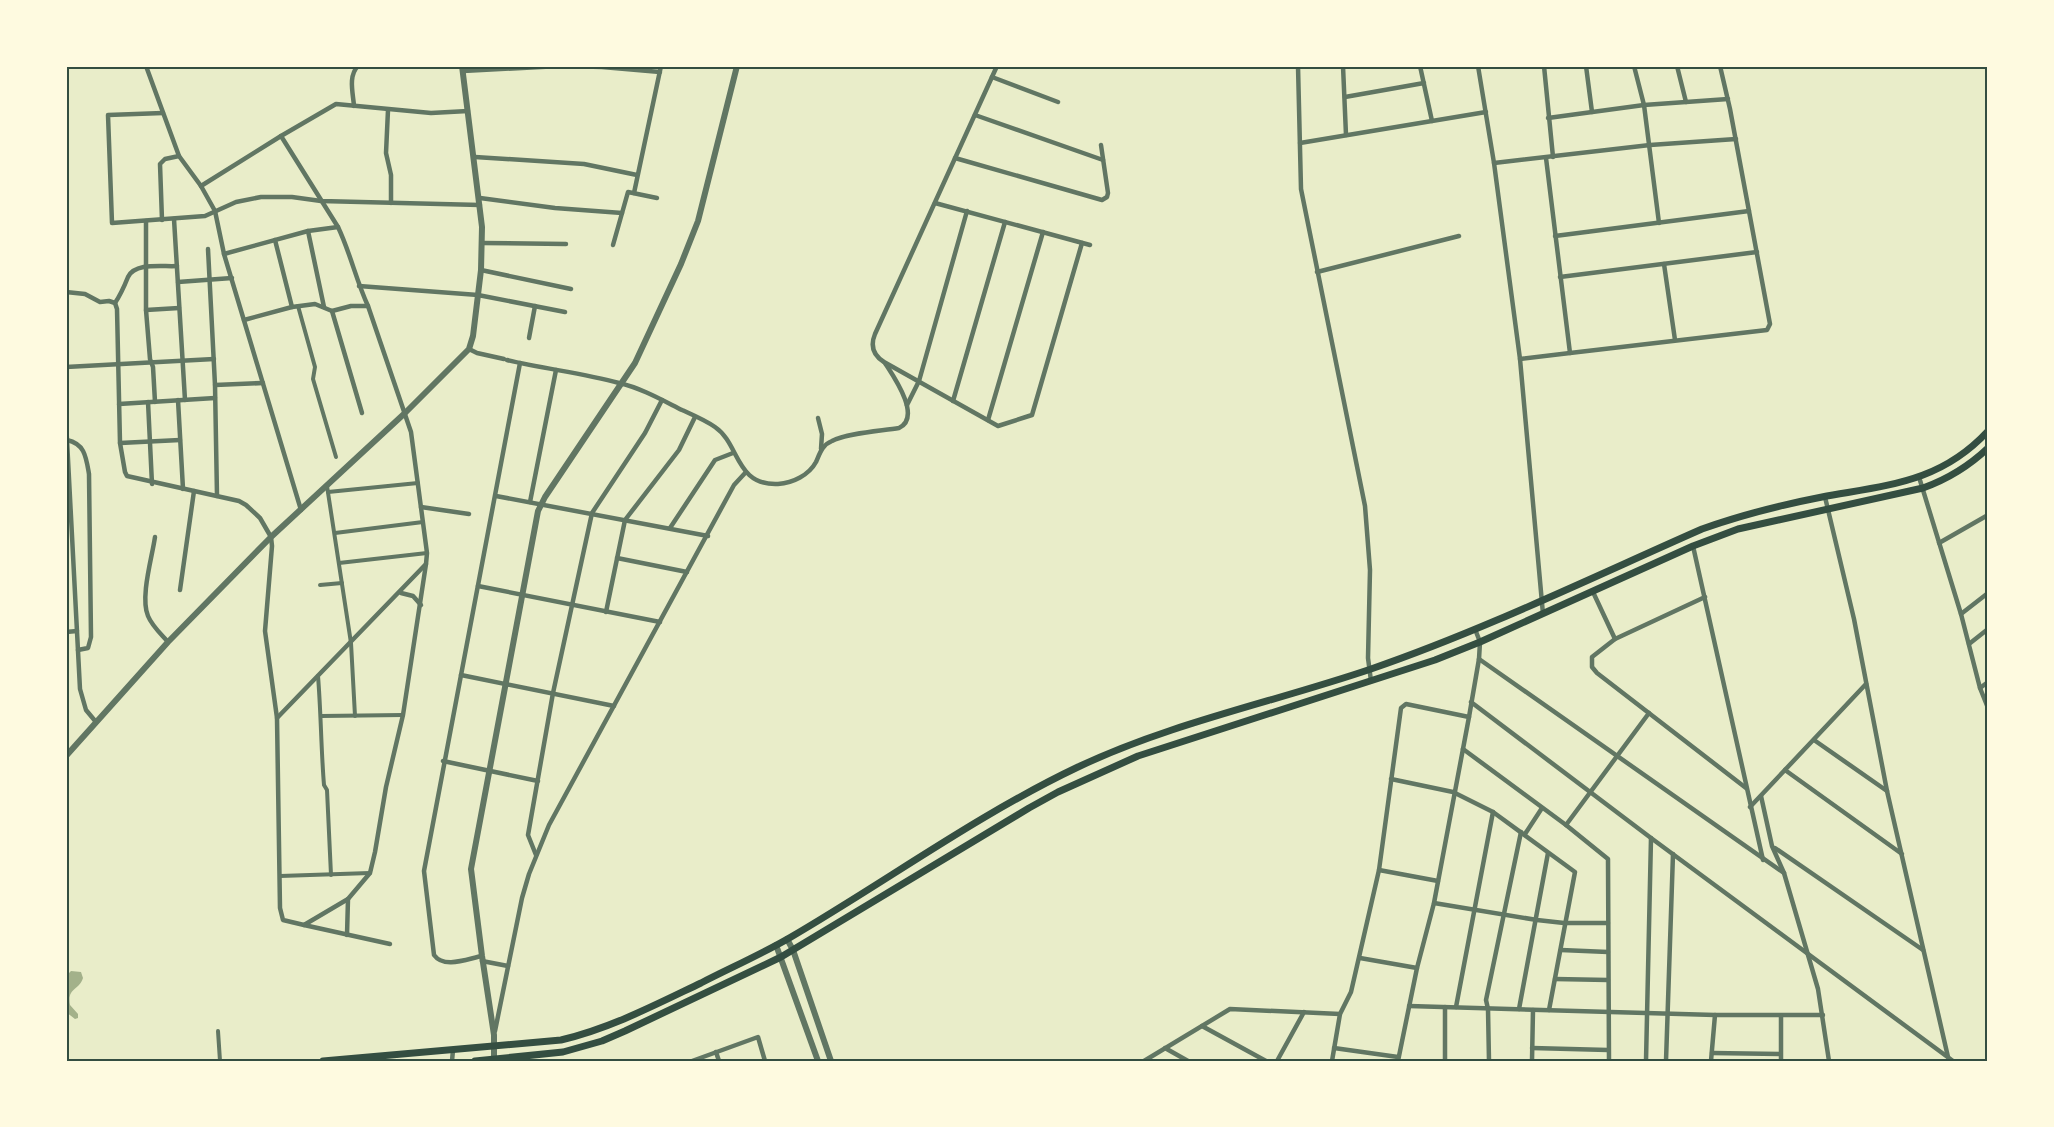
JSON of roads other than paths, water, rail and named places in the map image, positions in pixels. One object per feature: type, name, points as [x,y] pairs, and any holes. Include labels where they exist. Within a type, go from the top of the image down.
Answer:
[{"type":"main road","points":[[323,1061],[561,1040],[598,1030],[676,995],[776,945],[977,822],[1054,779],[1134,744],[1369,669],[1475,629],[1712,525],[1749,513],[1895,484],[1919,477],[1954,461],[1988,431]]},
{"type":"main road","points":[[475,1061],[563,1052],[602,1041],[781,957],[984,833],[1058,792],[1138,756],[1371,681],[1480,642],[1693,546],[1738,530],[1923,488],[1966,466],[1988,448]]},
{"type":"main road","points":[[1134,744],[1138,756]]},
{"type":"main road","points":[[977,822],[984,833]]},
{"type":"main road","points":[[926,854],[933,865]]},
{"type":"street","points":[[146,66],[179,156],[201,186],[215,211],[224,254],[301,510]]},
{"type":"street","points":[[354,106],[352,77],[353,71],[358,66]]},
{"type":"street","points":[[66,756],[168,642],[271,537],[328,489],[469,349],[473,336],[482,243],[475,157],[462,68],[560,66]]},
{"type":"street","points":[[566,66],[661,69],[634,193]]},
{"type":"street","points":[[494,1060],[494,1035],[471,869],[540,504],[622,383],[639,353],[698,221],[737,66]]},
{"type":"street","points":[[997,66],[873,340],[874,353],[884,362],[998,426],[1032,415],[1082,243]]},
{"type":"street","points":[[1298,66],[1301,189],[1365,506],[1370,570],[1369,669],[1371,681]]},
{"type":"street","points":[[1343,66],[1346,135]]},
{"type":"street","points":[[1420,66],[1432,121]]},
{"type":"street","points":[[1478,66],[1494,163],[1520,359],[1543,614]]},
{"type":"street","points":[[1544,66],[1553,157]]},
{"type":"street","points":[[1586,66],[1592,112]]},
{"type":"street","points":[[1634,66],[1644,105],[1659,223]]},
{"type":"street","points":[[1677,66],[1686,102]]},
{"type":"street","points":[[1520,359],[1764,331],[1769,327],[1736,139],[1720,66]]},
{"type":"street","points":[[992,77],[1058,102]]},
{"type":"street","points":[[1345,97],[1424,83]]},
{"type":"street","points":[[1548,118],[1644,105],[1728,99]]},
{"type":"street","points":[[201,186],[281,135],[336,104],[430,113],[468,111]]},
{"type":"street","points":[[388,110],[386,153],[391,175],[391,203]]},
{"type":"street","points":[[1300,143],[1486,112]]},
{"type":"street","points":[[163,113],[108,115],[112,223],[205,216],[236,202],[261,197],[391,203],[480,201],[622,213]]},
{"type":"street","points":[[975,115],[1103,160]]},
{"type":"street","points":[[281,135],[338,227],[345,242],[358,286],[368,306],[411,432],[427,554],[403,715],[386,787],[370,873],[348,899],[304,925]]},
{"type":"street","points":[[1494,163],[1650,145],[1736,139]]},
{"type":"street","points":[[955,158],[1102,200],[1106,199],[1108,194],[1101,146]]},
{"type":"street","points":[[162,220],[160,164],[165,159],[179,156]]},
{"type":"street","points":[[475,157],[584,164],[637,175]]},
{"type":"street","points":[[1546,158],[1570,353]]},
{"type":"street","points":[[613,245],[628,192],[657,198]]},
{"type":"street","points":[[935,203],[1090,245]]},
{"type":"street","points":[[1555,236],[1749,211]]},
{"type":"street","points":[[907,405],[919,381],[967,212]]},
{"type":"street","points":[[174,219],[185,400]]},
{"type":"street","points":[[146,221],[146,310],[155,402]]},
{"type":"street","points":[[953,401],[1005,222]]},
{"type":"street","points":[[224,254],[308,231],[338,227]]},
{"type":"street","points":[[308,231],[324,307]]},
{"type":"street","points":[[988,420],[1043,232]]},
{"type":"street","points":[[1317,272],[1459,236]]},
{"type":"street","points":[[275,240],[315,367],[313,379],[336,457]]},
{"type":"street","points":[[482,243],[566,244]]},
{"type":"street","points":[[208,249],[215,385],[217,496]]},
{"type":"street","points":[[1560,277],[1756,252]]},
{"type":"street","points":[[1664,264],[1675,340]]},
{"type":"street","points":[[115,303],[131,272],[137,268],[177,266]]},
{"type":"street","points":[[481,270],[571,289]]},
{"type":"street","points":[[178,282],[232,278]]},
{"type":"street","points":[[358,286],[478,295],[565,312]]},
{"type":"street","points":[[66,292],[85,294],[100,302],[115,303]]},
{"type":"street","points":[[115,303],[120,364],[120,443],[126,474],[130,478],[152,484],[217,496],[246,505],[260,518],[271,537],[272,555],[265,631],[277,718],[280,908],[283,921],[390,944]]},
{"type":"street","points":[[244,320],[295,306],[315,304],[332,310],[351,306],[368,306]]},
{"type":"street","points":[[529,338],[535,306]]},
{"type":"street","points":[[146,310],[179,308]]},
{"type":"street","points":[[332,310],[362,412]]},
{"type":"street","points":[[469,349],[520,363],[622,383],[662,399],[714,426],[724,434],[740,465],[746,472],[763,482],[777,484],[791,482],[804,475],[815,464],[821,449],[822,434],[818,418]]},
{"type":"street","points":[[66,367],[214,359]]},
{"type":"street","points":[[821,449],[834,439],[903,427],[909,417],[907,405],[899,386],[884,362]]},
{"type":"street","points":[[508,966],[482,959],[447,963],[434,955],[424,871],[520,363]]},
{"type":"street","points":[[530,502],[555,370]]},
{"type":"street","points":[[215,385],[263,383]]},
{"type":"street","points":[[119,404],[215,398]]},
{"type":"street","points":[[536,855],[528,835],[571,605],[592,513],[645,433],[662,399]]},
{"type":"street","points":[[178,400],[183,489]]},
{"type":"street","points":[[148,402],[152,484]]},
{"type":"street","points":[[606,612],[625,520],[679,450],[695,417]]},
{"type":"street","points":[[66,421],[69,523],[80,689],[83,704],[96,722]]},
{"type":"street","points":[[67,440],[80,446],[87,458],[89,474],[91,637],[88,648],[78,650]]},
{"type":"street","points":[[120,443],[180,440]]},
{"type":"street","points":[[670,528],[715,460],[733,453]]},
{"type":"street","points":[[494,1035],[522,898],[549,825],[734,485],[746,472]]},
{"type":"street","points":[[1919,477],[1961,614],[1980,688],[1988,708]]},
{"type":"street","points":[[328,489],[418,483]]},
{"type":"street","points":[[328,489],[351,643],[355,716]]},
{"type":"street","points":[[180,590],[194,491]]},
{"type":"street","points":[[496,496],[708,536]]},
{"type":"street","points":[[1825,497],[1854,619],[1887,791],[1950,1060]]},
{"type":"street","points":[[421,507],[469,514]]},
{"type":"street","points":[[1939,543],[1988,515]]},
{"type":"street","points":[[335,533],[423,522]]},
{"type":"street","points":[[155,537],[145,600],[147,615],[154,627],[168,642]]},
{"type":"street","points":[[1693,546],[1763,860]]},
{"type":"street","points":[[339,563],[427,554]]},
{"type":"street","points":[[617,558],[687,572]]},
{"type":"street","points":[[277,718],[426,564]]},
{"type":"street","points":[[320,585],[342,583]]},
{"type":"street","points":[[478,586],[660,622]]},
{"type":"street","points":[[1593,592],[1615,639]]},
{"type":"street","points":[[1961,614],[1988,592]]},
{"type":"street","points":[[400,593],[413,596],[420,605]]},
{"type":"street","points":[[1705,597],[1615,639],[1592,657],[1592,667],[1746,788]]},
{"type":"street","points":[[1334,1048],[1398,1059],[1417,968],[1434,903],[1469,717],[1479,658],[1480,642],[1475,629]]},
{"type":"street","points":[[1969,644],[1988,629]]},
{"type":"street","points":[[66,632],[77,631]]},
{"type":"street","points":[[1479,658],[1784,873]]},
{"type":"street","points":[[461,675],[614,705]]},
{"type":"street","points":[[318,676],[331,875]]},
{"type":"street","points":[[1980,688],[1988,682]]},
{"type":"street","points":[[1750,807],[1866,684]]},
{"type":"street","points":[[1471,702],[1950,1060]]},
{"type":"street","points":[[1332,1061],[1340,1014],[1351,992],[1360,958],[1378,870],[1400,711],[1403,705],[1418,705],[1469,717]]},
{"type":"street","points":[[1566,825],[1649,713]]},
{"type":"street","points":[[321,716],[403,715]]},
{"type":"street","points":[[1814,740],[1887,791]]},
{"type":"street","points":[[1463,749],[1608,859],[1609,1061]]},
{"type":"street","points":[[443,761],[538,781]]},
{"type":"street","points":[[1785,770],[1903,855]]},
{"type":"street","points":[[1391,779],[1454,792],[1493,812],[1575,872],[1549,1010]]},
{"type":"street","points":[[1761,796],[1772,846],[1784,873],[1818,989],[1828,1058],[1836,1061]]},
{"type":"street","points":[[1489,1061],[1486,1000],[1523,833],[1542,808]]},
{"type":"street","points":[[1456,1007],[1493,812]]},
{"type":"street","points":[[1646,1061],[1651,838]]},
{"type":"street","points":[[1772,846],[1924,951]]},
{"type":"street","points":[[1519,1009],[1548,853]]},
{"type":"street","points":[[1666,1061],[1673,854]]},
{"type":"street","points":[[1378,870],[1438,881]]},
{"type":"street","points":[[280,876],[370,873]]},
{"type":"street","points":[[346,934],[348,899]]},
{"type":"street","points":[[1434,903],[1536,920],[1564,923],[1608,923]]},
{"type":"street","points":[[787,939],[793,950],[831,1061]]},
{"type":"street","points":[[776,945],[818,1061]]},
{"type":"street","points":[[1561,950],[1608,952]]},
{"type":"street","points":[[1360,958],[1417,968]]},
{"type":"street","points":[[1555,979],[1608,980]]},
{"type":"street","points":[[1409,1006],[1715,1015],[1822,1015]]},
{"type":"street","points":[[1445,1007],[1445,1061]]},
{"type":"street","points":[[1144,1061],[1230,1009],[1340,1014]]},
{"type":"street","points":[[1532,1061],[1533,1010]]},
{"type":"street","points":[[1277,1061],[1304,1012]]},
{"type":"street","points":[[1711,1061],[1715,1015]]},
{"type":"street","points":[[1780,1061],[1781,1016]]},
{"type":"street","points":[[1202,1026],[1266,1061]]},
{"type":"street","points":[[218,1031],[220,1061]]},
{"type":"street","points":[[692,1061],[758,1037],[765,1061]]},
{"type":"street","points":[[1165,1048],[1188,1061]]},
{"type":"street","points":[[1532,1048],[1608,1050]]},
{"type":"street","points":[[452,1061],[453,1050]]},
{"type":"street","points":[[716,1052],[719,1061]]},
{"type":"street","points":[[1712,1053],[1780,1054]]}]
